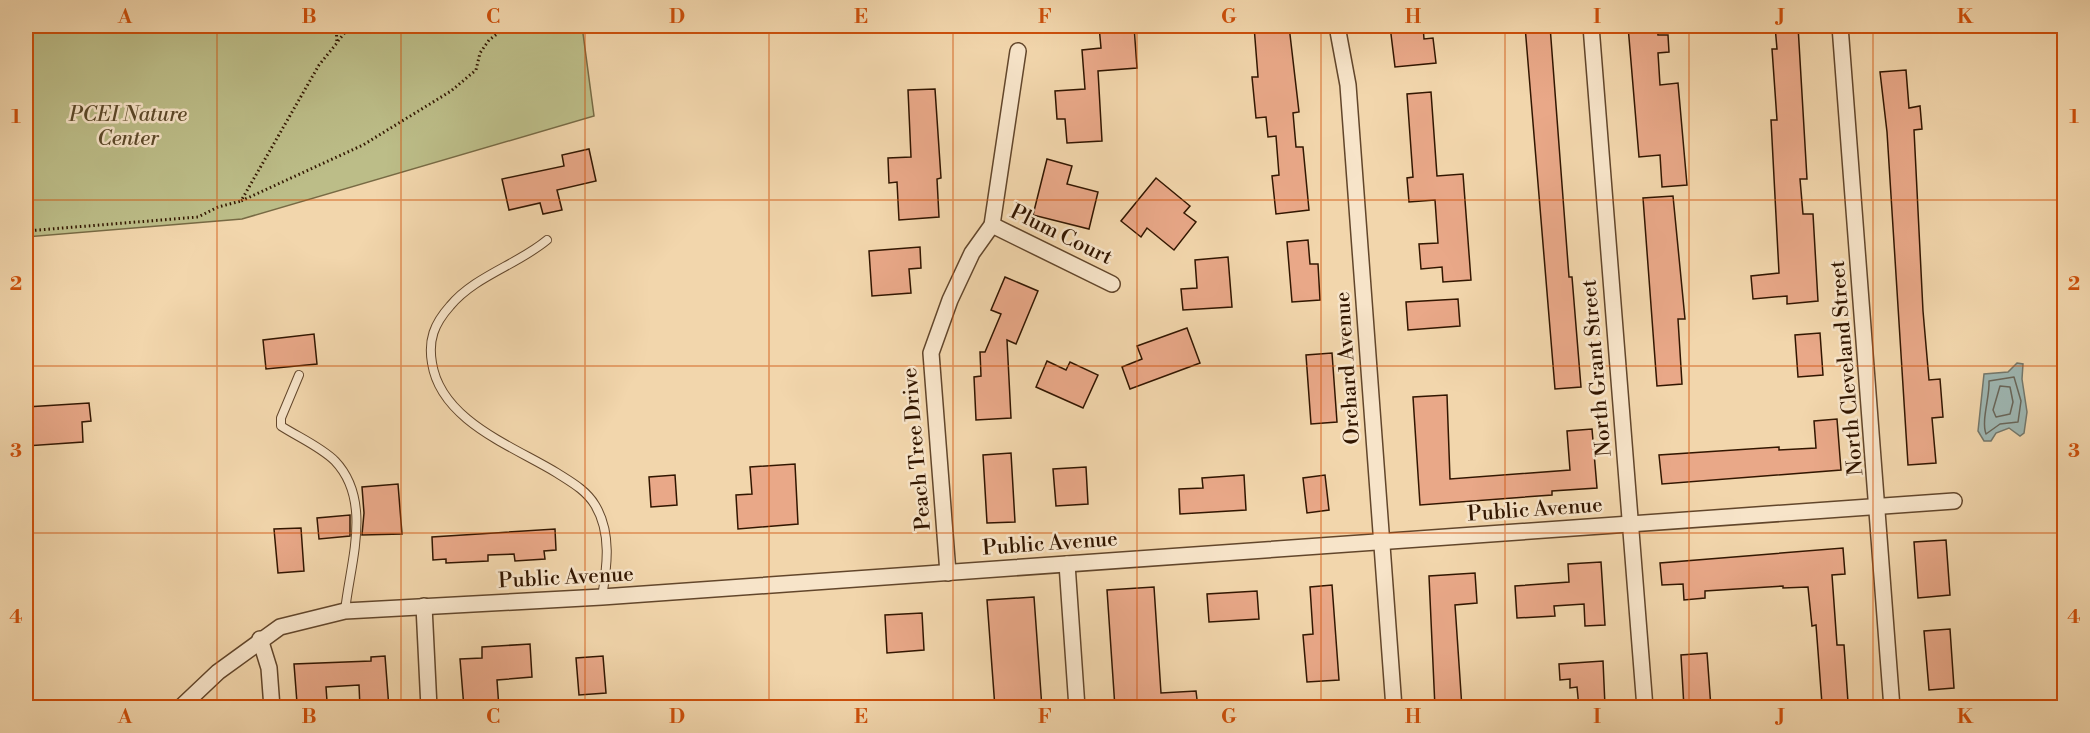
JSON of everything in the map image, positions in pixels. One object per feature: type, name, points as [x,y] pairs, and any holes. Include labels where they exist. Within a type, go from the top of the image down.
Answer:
[{"type":"street","name":"Orchard Avenue","points":[[1337,26],[1348,85],[1394,708]]},
{"type":"street","name":"North Grant Street","points":[[1591,26],[1645,708]]},
{"type":"street","name":"North Cleveland Street","points":[[1840,26],[1892,708]]},
{"type":"street","name":"Peach Tree Drive","points":[[948,573],[931,353],[950,300],[972,254],[992,225],[1018,51]]},
{"type":"street","name":"Plum Court","points":[[992,225],[1112,284]]},
{"type":"street","name":"Public Avenue","points":[[180,708],[260,639],[280,627],[345,611],[602,597],[1954,501]]},
{"type":"street","points":[[1067,564],[1077,708]]},
{"type":"street","points":[[424,606],[429,708]]},
{"type":"street","points":[[260,639],[269,668],[272,708]]},
{"type":"lane","points":[[547,240],[469,288],[451,304],[430,336],[431,358],[434,377],[451,405],[488,434],[582,489],[594,503],[602,518],[608,561],[602,597]]},
{"type":"lane","points":[[299,375],[281,418],[281,426],[333,459],[352,487],[357,530],[345,611]]},
{"type":"path","points":[[26,33],[123,26]]},
{"type":"path","points":[[336,26],[337,43]]},
{"type":"path","points":[[242,201],[319,65],[350,26]]},
{"type":"path","points":[[26,231],[198,218],[218,207],[242,201],[282,180],[363,145],[451,91],[476,70],[480,52],[489,40],[508,26]]},
{"type":"green space","name":"PCEI Nature Center","points":[[26,26],[582,26],[594,116],[242,219],[26,237]]},
{"type":"water","points":[[2017,363],[2023,364],[2022,379],[2027,412],[2024,433],[2020,436],[2009,428],[1996,433],[1991,441],[1984,441],[1978,431],[1984,374],[2008,372]]},
{"type":"building","points":[[1099,26],[1134,26],[1137,68],[1098,71],[1102,141],[1067,143],[1065,119],[1057,119],[1055,91],[1085,89],[1082,50],[1101,48]]},
{"type":"building","points":[[1254,26],[1289,26],[1299,112],[1293,113],[1296,147],[1303,147],[1309,210],[1276,214],[1272,176],[1279,175],[1276,136],[1268,137],[1266,117],[1256,118],[1252,77],[1258,77]]},
{"type":"building","points":[[1390,26],[1423,26],[1424,39],[1433,38],[1436,63],[1395,67]]},
{"type":"building","points":[[1525,26],[1550,26],[1569,277],[1572,277],[1581,387],[1555,389]]},
{"type":"building","points":[[1628,26],[1657,26],[1658,35],[1668,35],[1669,52],[1658,53],[1660,85],[1678,83],[1687,185],[1662,187],[1660,155],[1639,157]]},
{"type":"building","points":[[1775,26],[1798,26],[1807,179],[1800,179],[1803,214],[1813,214],[1818,301],[1787,304],[1787,296],[1753,299],[1751,276],[1779,273],[1771,120],[1777,120],[1772,49],[1777,49]]},
{"type":"building","points":[[1906,70],[1909,108],[1920,106],[1922,129],[1914,130],[1923,311],[1929,380],[1940,379],[1943,417],[1932,418],[1936,463],[1908,465],[1887,132],[1880,72]]},
{"type":"building","points":[[935,89],[941,178],[937,179],[939,217],[899,220],[897,182],[889,183],[888,158],[911,157],[908,90]]},
{"type":"building","points":[[1431,92],[1437,176],[1463,174],[1471,280],[1443,282],[1442,267],[1421,269],[1419,244],[1438,243],[1435,200],[1409,202],[1407,178],[1413,177],[1407,94]]},
{"type":"building","points":[[589,149],[596,181],[557,190],[562,210],[543,214],[540,203],[509,210],[502,179],[564,166],[562,155]]},
{"type":"building","points":[[1047,159],[1072,166],[1067,184],[1098,192],[1089,229],[1033,215]]},
{"type":"building","points":[[1156,178],[1190,206],[1184,213],[1196,222],[1174,250],[1147,228],[1141,237],[1121,221]]},
{"type":"building","points":[[1673,196],[1685,319],[1678,319],[1682,384],[1657,386],[1643,198]]},
{"type":"building","points":[[1308,240],[1310,264],[1318,264],[1320,300],[1292,302],[1287,242]]},
{"type":"building","points":[[920,247],[921,268],[909,269],[911,293],[872,296],[869,251]]},
{"type":"building","points":[[1228,257],[1232,307],[1183,310],[1181,289],[1197,288],[1195,260]]},
{"type":"building","points":[[1005,277],[1038,291],[1016,344],[1007,340],[1011,418],[976,420],[974,377],[981,376],[980,352],[985,352],[1001,314],[991,310]]},
{"type":"building","points":[[1458,299],[1460,326],[1408,330],[1406,302]]},
{"type":"building","points":[[1187,328],[1200,363],[1130,389],[1122,367],[1142,359],[1137,346]]},
{"type":"building","points":[[1820,333],[1823,375],[1798,377],[1795,335]]},
{"type":"building","points":[[314,334],[317,364],[266,369],[263,340]]},
{"type":"building","points":[[1332,353],[1337,422],[1311,424],[1306,355]]},
{"type":"building","points":[[1047,361],[1066,370],[1070,362],[1098,375],[1083,408],[1036,387]]},
{"type":"building","points":[[1447,395],[1450,479],[1570,470],[1567,431],[1592,429],[1597,488],[1552,491],[1552,495],[1420,505],[1413,397]]},
{"type":"building","points":[[89,403],[91,421],[82,422],[83,442],[26,446],[26,407]]},
{"type":"building","points":[[1837,419],[1841,470],[1662,484],[1659,455],[1779,447],[1779,450],[1816,448],[1814,421]]},
{"type":"building","points":[[1011,453],[1015,522],[987,523],[983,455]]},
{"type":"building","points":[[795,464],[798,524],[738,529],[736,495],[752,494],[750,467]]},
{"type":"building","points":[[1086,467],[1088,504],[1056,506],[1053,469]]},
{"type":"building","points":[[675,475],[677,505],[651,507],[649,477]]},
{"type":"building","points":[[1244,475],[1246,510],[1180,514],[1179,489],[1203,488],[1202,478]]},
{"type":"building","points":[[1325,475],[1329,510],[1307,513],[1303,478]]},
{"type":"building","points":[[398,484],[402,534],[362,535],[364,513],[362,487]]},
{"type":"building","points":[[350,515],[350,536],[319,539],[317,518]]},
{"type":"building","points":[[301,528],[304,571],[278,573],[274,529]]},
{"type":"building","points":[[555,529],[556,550],[544,551],[545,559],[515,561],[514,554],[488,555],[488,561],[446,563],[446,559],[433,560],[432,537]]},
{"type":"building","points":[[1946,540],[1950,595],[1918,598],[1914,542]]},
{"type":"building","points":[[1843,548],[1845,574],[1832,575],[1837,645],[1844,645],[1848,702],[1822,704],[1816,625],[1812,626],[1808,587],[1783,588],[1783,586],[1705,591],[1705,598],[1684,600],[1683,584],[1662,585],[1660,563]]},
{"type":"building","points":[[1601,562],[1605,625],[1585,626],[1584,604],[1554,606],[1555,616],[1517,618],[1515,586],[1569,582],[1568,564]]},
{"type":"building","points":[[1475,573],[1477,603],[1455,605],[1462,708],[1435,708],[1429,576]]},
{"type":"building","points":[[1332,585],[1339,680],[1307,682],[1303,635],[1313,634],[1310,587]]},
{"type":"building","points":[[1154,587],[1161,693],[1196,691],[1198,708],[1115,708],[1107,590]]},
{"type":"building","points":[[1257,591],[1259,619],[1209,622],[1207,594]]},
{"type":"building","points":[[1034,597],[1042,708],[995,708],[987,600]]},
{"type":"building","points":[[922,613],[924,650],[887,653],[885,615]]},
{"type":"building","points":[[1950,629],[1954,688],[1929,690],[1924,631]]},
{"type":"building","points":[[530,644],[532,677],[497,680],[499,708],[464,708],[460,659],[482,658],[482,647]]},
{"type":"building","points":[[1707,653],[1711,708],[1684,708],[1681,655]]},
{"type":"building","points":[[385,656],[389,708],[360,708],[359,685],[326,687],[327,701],[297,703],[294,664],[371,661],[371,657]]},
{"type":"building","points":[[603,656],[606,693],[579,695],[576,658]]},
{"type":"building","points":[[1603,661],[1605,706],[1579,708],[1577,687],[1570,688],[1570,679],[1560,680],[1559,664]]}]
